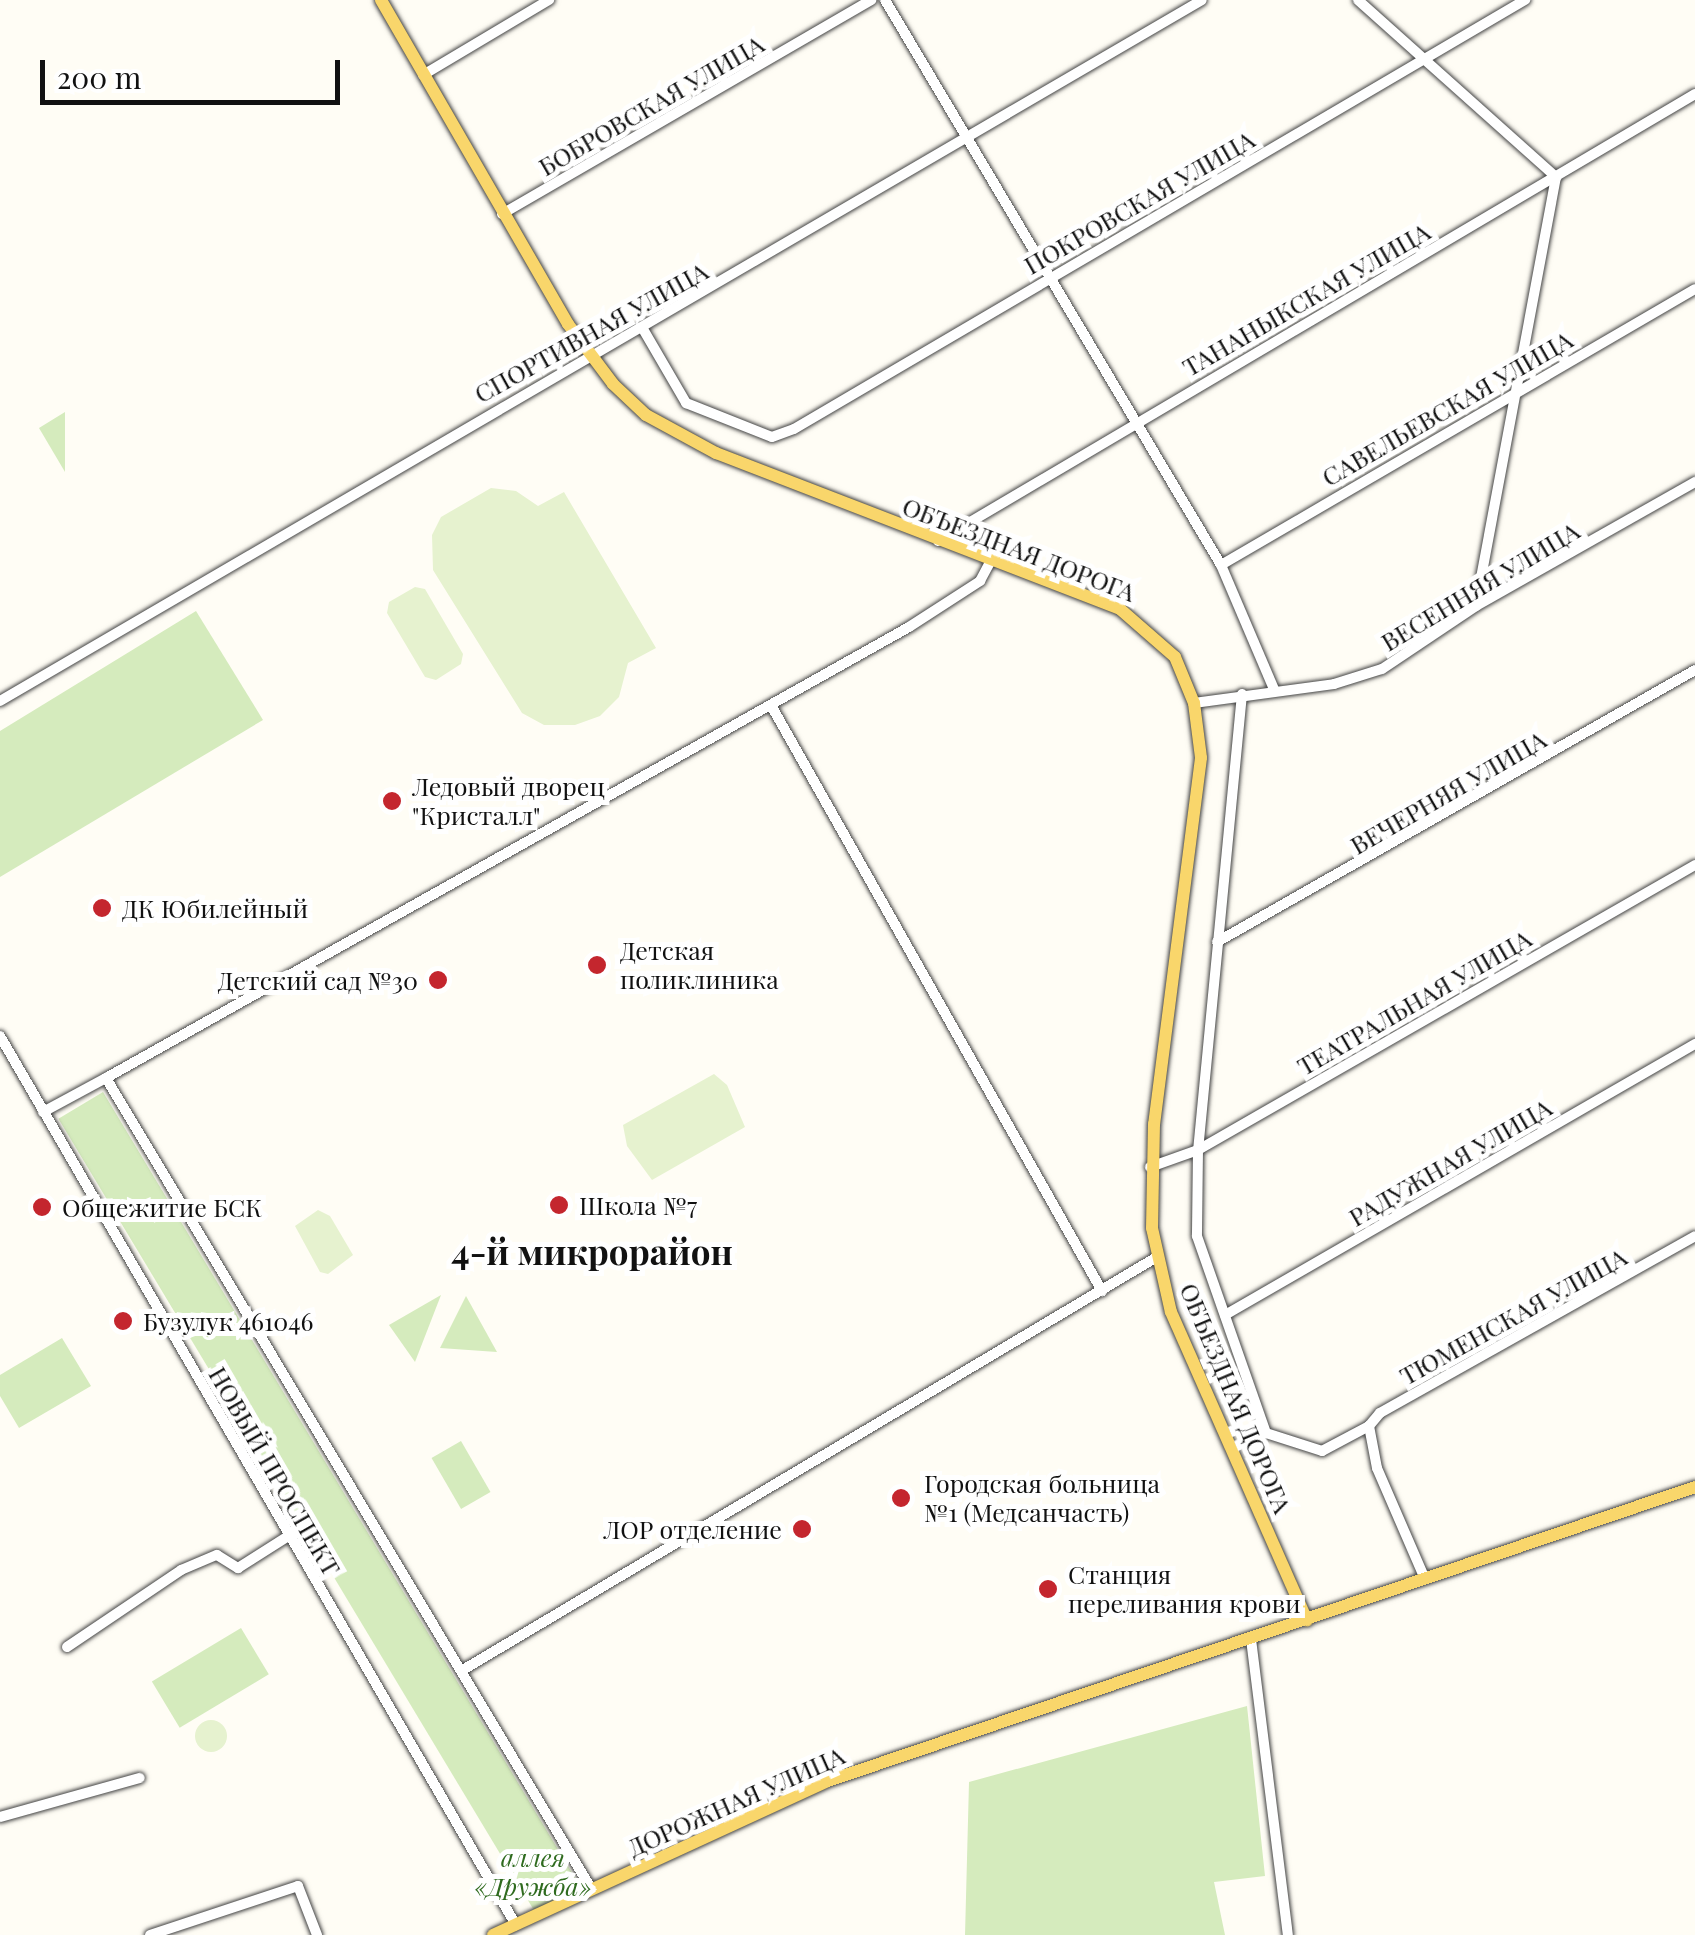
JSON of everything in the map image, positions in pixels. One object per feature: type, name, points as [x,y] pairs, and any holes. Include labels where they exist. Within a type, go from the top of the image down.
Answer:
[{"type":"main road","name":"ОБЪЕЗДНАЯ ДОРОГА","points":[[380,0],[502,214],[590,357],[646,415],[690,442],[1139,620],[1175,657],[1194,703],[1201,758],[1197,826],[1150,1167],[1157,1257],[1185,1347],[1307,1620]]},
{"type":"main road","name":"ДОРОЖНАЯ УЛИЦА","points":[[493,1935],[825,1782],[1695,1486]]},
{"type":"street","points":[[423,75],[549,0]]},
{"type":"street","name":"БОБРОВСКАЯ УЛИЦА","points":[[502,214],[871,0]]},
{"type":"street","points":[[885,0],[969,136],[1132,422],[1221,565],[1274,690]]},
{"type":"street","name":"СПОРТИВНАЯ УЛИЦА","points":[[0,702],[1202,0]]},
{"type":"street","points":[[1358,0],[1556,177],[1476,606]]},
{"type":"street","name":"ПОКРОВСКАЯ УЛИЦА","points":[[643,329],[686,403],[772,437],[1525,0]]},
{"type":"street","name":"ТАНАНЫКСКАЯ УЛИЦА","points":[[938,540],[1132,422],[1695,94]]},
{"type":"street","name":"САВЕЛЬЕВСКАЯ УЛИЦА","points":[[1221,565],[1518,388],[1695,289]]},
{"type":"street","name":"ВЕСЕННЯЯ УЛИЦА","points":[[1194,703],[1334,684],[1382,669],[1476,606],[1695,482]]},
{"type":"street","points":[[43,1112],[733,721],[772,706],[968,591],[992,560]]},
{"type":"street","name":"ВЕЧЕРНЯЯ УЛИЦА","points":[[1217,942],[1695,670]]},
{"type":"street","points":[[1225,1315],[1197,1236],[1198,1150],[1242,694]]},
{"type":"street","points":[[772,706],[1102,1292]]},
{"type":"street","name":"ТЕАТРАЛЬНАЯ УЛИЦА","points":[[1150,1167],[1198,1150],[1695,865]]},
{"type":"street","name":"НОВЫЙ ПРОСПЕКТ","points":[[0,1036],[516,1925]]},
{"type":"street","name":"РАДУЖНАЯ УЛИЦА","points":[[1225,1315],[1695,1044]]},
{"type":"street","points":[[106,1078],[592,1890]]},
{"type":"street","name":"ТЮМЕНСКАЯ УЛИЦА","points":[[1225,1315],[1266,1433],[1322,1451],[1369,1426],[1380,1413],[1695,1236]]},
{"type":"street","points":[[461,1671],[1157,1257]]},
{"type":"street","points":[[1369,1426],[1369,1444],[1425,1579]]},
{"type":"street","points":[[66,1648],[181,1570],[217,1554],[238,1568],[290,1536]]},
{"type":"street","points":[[1250,1638],[1288,1935]]},
{"type":"street","points":[[0,1818],[140,1778]]},
{"type":"street","points":[[150,1935],[298,1886],[317,1935]]},
{"type":"green space","points":[[65,412],[65,472],[39,428]]},
{"type":"green space","points":[[491,488],[516,491],[538,506],[564,492],[656,648],[628,663],[619,697],[600,716],[575,725],[544,725],[522,713],[433,570],[432,535],[441,517]]},
{"type":"green space","points":[[415,587],[425,589],[463,654],[461,664],[436,680],[425,677],[387,613],[389,602]]},
{"type":"green space","points":[[196,611],[263,720],[0,877],[0,731]]},
{"type":"green space","points":[[714,1074],[727,1085],[745,1127],[652,1180],[627,1146],[623,1125]]},
{"type":"green space","name":"аллея «Дружба»","points":[[103,1092],[579,1885],[535,1912],[58,1119]]},
{"type":"green space","points":[[318,1210],[330,1216],[353,1255],[328,1274],[320,1272],[295,1226]]},
{"type":"green space","points":[[441,1295],[415,1362],[389,1325]]},
{"type":"green space","points":[[466,1296],[497,1352],[440,1348]]},
{"type":"green space","points":[[62,1338],[91,1386],[19,1428],[0,1396],[0,1375]]},
{"type":"green space","points":[[461,1441],[490,1492],[461,1509],[432,1458]]},
{"type":"green space","points":[[241,1628],[269,1674],[180,1728],[152,1682]]},
{"type":"green space","points":[[1247,1706],[1265,1876],[1214,1882],[1225,1935],[965,1935],[969,1782]]},
{"type":"green space","points":[[211,1720],[222,1725],[227,1736],[222,1747],[211,1752],[200,1747],[195,1736],[200,1725]]},
{"type":"place","name":"Ледовый дворец \"Кристалл\"","points":[[392,801]]},
{"type":"place","name":"ДК Юбилейный","points":[[102,908]]},
{"type":"place","name":"Детская поликлиника","points":[[597,965]]},
{"type":"place","name":"Детский сад №30","points":[[438,980]]},
{"type":"place","name":"Школа №7","points":[[559,1205]]},
{"type":"place","name":"Общежитие БСК","points":[[42,1207]]},
{"type":"place","name":"Бузулук 461046","points":[[123,1321]]},
{"type":"place","name":"Городская больница №1 (Медсанчасть)","points":[[901,1498]]},
{"type":"place","name":"ЛОР отделение","points":[[802,1529]]},
{"type":"place","name":"Станция переливания крови","points":[[1048,1589]]},
{"type":"district","name":"4-й микрорайон","points":[[592,1251]]}]
